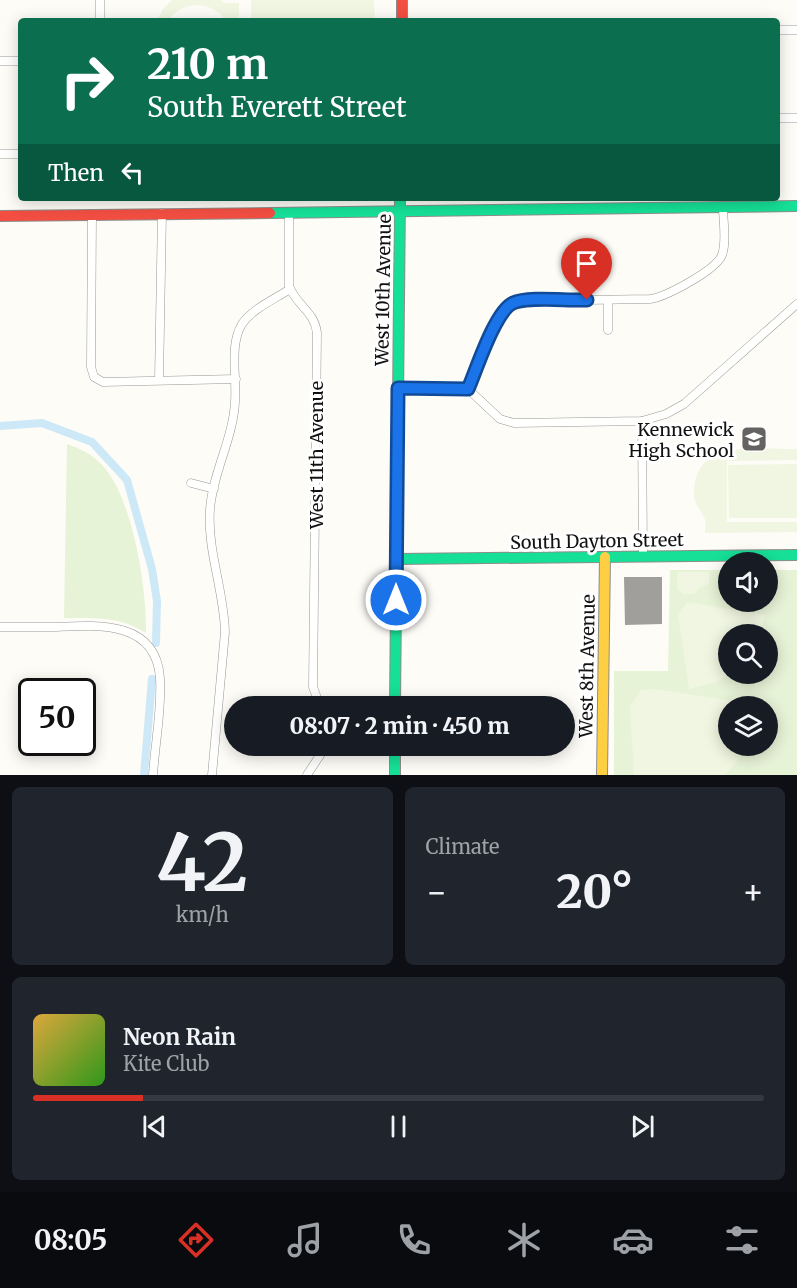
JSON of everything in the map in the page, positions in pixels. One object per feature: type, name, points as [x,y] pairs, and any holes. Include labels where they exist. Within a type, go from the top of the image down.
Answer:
[{"type":"street","points":[[100,0],[100,18]]},
{"type":"street","points":[[402,0],[402,18]]},
{"type":"street","points":[[780,30],[797,30]]},
{"type":"street","points":[[0,61],[18,61]]},
{"type":"street","points":[[780,118],[797,118]]},
{"type":"street","points":[[0,154],[18,154]]},
{"type":"street","name":"West 10th Avenue","points":[[395,696],[400,201]]},
{"type":"street","points":[[0,216],[797,206]]},
{"type":"street","points":[[468,389],[507,306],[524,301],[657,298],[712,267],[723,253],[723,207]]},
{"type":"street","points":[[212,775],[225,632],[224,609],[210,535],[211,506],[234,416],[236,339],[242,324],[290,289],[289,212]]},
{"type":"street","points":[[159,380],[162,213]]},
{"type":"street","points":[[92,214],[91,367],[94,377],[103,382],[236,380]]},
{"type":"street","name":"West 11th Avenue","points":[[290,289],[314,319],[316,333],[313,687],[316,696]]},
{"type":"street","points":[[608,300],[608,330]]},
{"type":"street","points":[[398,388],[468,389],[500,419],[514,423],[642,421],[666,414],[691,398],[797,304]]},
{"type":"street","points":[[642,421],[643,556]]},
{"type":"street","points":[[191,483],[214,489]]},
{"type":"street","name":"South Dayton Street","points":[[397,560],[797,555]]},
{"type":"street","name":"West 8th Avenue","points":[[602,775],[604,557]]},
{"type":"street","points":[[0,627],[113,626],[131,633],[148,646],[157,662],[160,680],[153,775]]},
{"type":"street","points":[[307,775],[319,756]]},
{"type":"street","points":[[395,756],[395,775]]},
{"type":"green space","points":[[172,0],[221,0],[224,3],[239,3],[239,18],[223,18],[213,9],[197,5],[181,9],[171,18],[158,18],[163,9]]},
{"type":"green space","points":[[251,0],[374,0],[375,18],[251,18]]},
{"type":"green space","points":[[67,444],[86,452],[102,465],[113,480],[122,499],[130,521],[141,569],[146,633],[127,623],[117,621],[97,618],[64,618]]},
{"type":"green space","points":[[797,449],[797,460],[727,461],[727,522],[797,522],[797,532],[705,533],[705,519],[694,498],[697,476],[704,463],[716,455],[731,450]]},
{"type":"green space","points":[[797,464],[797,518],[729,518],[728,465]]},
{"type":"green space","points":[[670,570],[718,570],[718,612],[778,612],[778,570],[797,570],[797,775],[614,775],[614,671],[668,671]]},
{"type":"green space","points":[[677,572],[709,572],[709,584],[700,587],[694,594],[683,594],[677,588]]},
{"type":"green space","points":[[687,602],[718,607],[718,612],[747,612],[765,615],[763,624],[718,624],[718,681],[689,689],[678,615]]},
{"type":"green space","points":[[655,689],[718,699],[718,756],[738,756],[736,763],[725,775],[634,775],[630,706],[641,690]]},
{"type":"building","points":[[624,577],[662,577],[662,624],[625,625]]},
{"type":"waterway","points":[[0,426],[42,423],[92,442],[127,480],[152,569],[157,601],[156,643]]},
{"type":"waterway","points":[[144,775],[152,679]]},
{"type":"traffic: fast","points":[[395,696],[400,201]]},
{"type":"traffic: fast","points":[[270,213],[797,206]]},
{"type":"traffic: fast","points":[[397,559],[797,555]]},
{"type":"traffic: fast","points":[[395,756],[395,775]]},
{"type":"traffic: slow","points":[[602,775],[605,557]]},
{"type":"traffic: jam","points":[[402,0],[402,18]]},
{"type":"traffic: jam","points":[[0,216],[270,213]]},
{"type":"place","name":"Kennewick High School","points":[[754,439]]},
{"type":"route","points":[[396,600],[398,388],[468,389],[507,306],[524,301],[587,300]]}]
